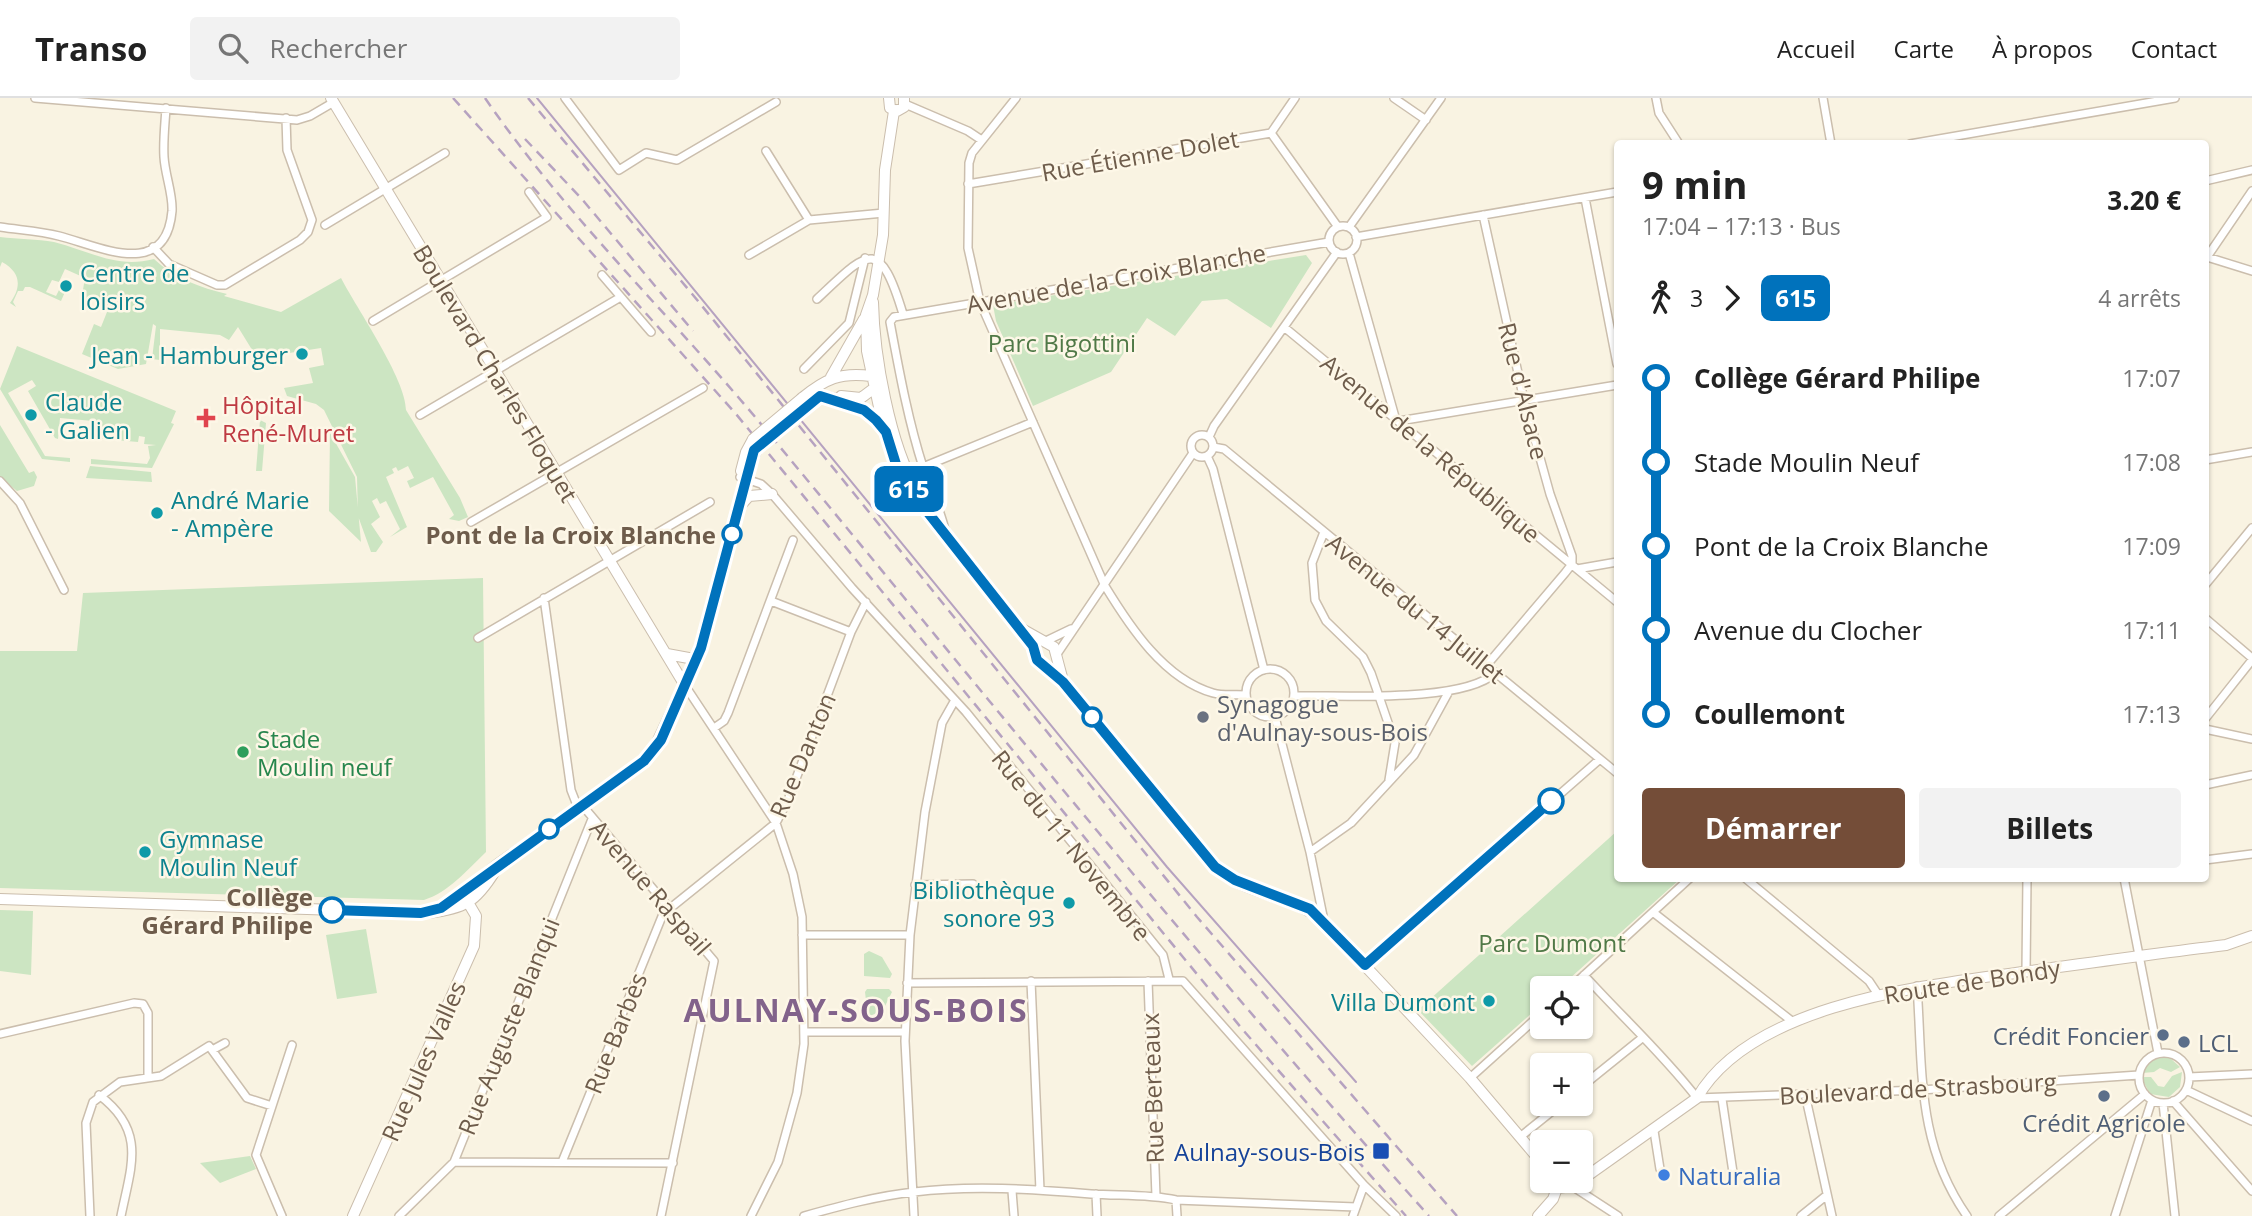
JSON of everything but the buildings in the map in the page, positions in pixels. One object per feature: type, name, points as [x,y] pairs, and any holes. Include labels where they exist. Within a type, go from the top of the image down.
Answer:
[{"type":"street","points":[[34,98],[286,118],[306,118],[334,103]]},
{"type":"street","points":[[565,98],[619,170],[646,153],[677,160],[776,103]]},
{"type":"street","points":[[1016,98],[980,139],[968,163],[968,248],[980,302],[1105,586],[1118,608],[1171,671],[1190,684],[1214,693],[1246,695]]},
{"type":"street","name":"Rue Étienne Dolet","points":[[968,184],[1272,133],[1295,98]]},
{"type":"street","points":[[1394,98],[1426,120]]},
{"type":"street","points":[[1349,228],[1441,98]]},
{"type":"street","points":[[1656,98],[1658,113],[1676,140]]},
{"type":"street","points":[[1822,98],[1831,140]]},
{"type":"street","points":[[1932,140],[2175,98]]},
{"type":"street","points":[[887,99],[888,106],[894,111]]},
{"type":"street","points":[[894,111],[902,109],[904,100],[980,139]]},
{"type":"street","name":"Boulevard Charles Floquet","points":[[334,103],[609,562],[684,684],[776,822],[800,906],[804,1032],[790,1128],[775,1168],[751,1216]]},
{"type":"street","points":[[0,228],[57,235],[115,253],[133,254],[153,247],[165,236],[172,208],[164,156],[166,108]]},
{"type":"street","points":[[695,655],[701,648],[740,505],[746,452],[831,377],[866,315],[873,295],[879,261],[885,170],[894,111]]},
{"type":"street","points":[[153,247],[169,264],[217,285],[225,285],[300,240],[308,232],[312,220],[287,150],[286,118]]},
{"type":"street","points":[[1976,132],[1978,140]]},
{"type":"street","points":[[1272,133],[1338,227]]},
{"type":"street","points":[[766,151],[809,220]]},
{"type":"street","points":[[326,225],[445,153]]},
{"type":"street","points":[[2209,180],[2252,170]]},
{"type":"street","points":[[2209,254],[2252,191]]},
{"type":"street","points":[[373,321],[547,217],[529,192]]},
{"type":"street","points":[[1356,237],[1614,193]]},
{"type":"street","points":[[1585,198],[1614,348]]},
{"type":"street","points":[[749,255],[809,220],[884,213]]},
{"type":"street","name":"Rue d'Alsace","points":[[1483,215],[1524,400],[1550,494],[1575,567]]},
{"type":"street","points":[[1338,227],[1349,228],[1356,237],[1355,246],[1349,253],[1337,252],[1329,242],[1331,233],[1338,227]]},
{"type":"street","name":"Avenue de la Croix Blanche","points":[[903,314],[1329,242]]},
{"type":"street","points":[[1209,437],[1337,252]]},
{"type":"street","points":[[1349,253],[1397,420],[1614,385]]},
{"type":"street","points":[[804,369],[849,323],[865,258]]},
{"type":"street","points":[[817,299],[859,259],[865,258],[879,261],[895,288],[903,314],[890,322],[923,467],[942,514],[944,533]]},
{"type":"street","points":[[2209,259],[2252,271]]},
{"type":"street","points":[[602,275],[615,289],[619,298],[628,304],[651,332]]},
{"type":"street","points":[[873,295],[876,381],[886,394],[907,474],[944,533]]},
{"type":"street","points":[[420,415],[619,298]]},
{"type":"street","points":[[866,315],[886,432],[900,477],[1033,646],[1037,660],[1054,660]]},
{"type":"street","name":"Avenue de la République","points":[[1284,327],[1614,600]]},
{"type":"street","points":[[831,377],[849,373],[876,381]]},
{"type":"street","points":[[805,401],[827,393],[861,398],[876,381]]},
{"type":"street","points":[[471,522],[555,471],[703,388]]},
{"type":"street","points":[[820,396],[864,410],[886,432]]},
{"type":"street","points":[[923,467],[1033,422]]},
{"type":"street","points":[[1054,660],[1072,629],[1105,586],[1193,453],[1191,446],[1195,436],[1209,437]]},
{"type":"street","points":[[1207,456],[1213,447],[1209,437]]},
{"type":"street","name":"Avenue du 14 Juillet","points":[[1213,447],[1224,449],[1614,771]]},
{"type":"street","points":[[2209,459],[2252,452]]},
{"type":"street","points":[[1193,453],[1207,456]]},
{"type":"street","points":[[1207,456],[1213,469],[1264,670]]},
{"type":"street","points":[[428,913],[441,908],[498,864],[629,773],[661,740],[695,655],[743,478]]},
{"type":"street","name":"Rue du 11 Novembre","points":[[743,478],[761,484],[772,494],[955,700],[1163,955],[1169,979]]},
{"type":"street","points":[[0,481],[19,503],[65,590]]},
{"type":"street","points":[[740,505],[749,496],[772,494]]},
{"type":"street","points":[[478,639],[710,502]]},
{"type":"street","points":[[2209,580],[2252,528]]},
{"type":"street","points":[[1324,532],[1312,564],[1315,600],[1326,621],[1363,657],[1371,673],[1395,743],[1389,780]]},
{"type":"street","points":[[713,729],[724,721],[793,540]]},
{"type":"street","points":[[1486,666],[1575,567],[1614,562]]},
{"type":"street","points":[[544,598],[571,790],[580,807]]},
{"type":"street","points":[[771,601],[851,632]]},
{"type":"street","name":"Rue Danton","points":[[672,909],[776,822],[788,800],[851,632],[866,602]]},
{"type":"street","points":[[2209,621],[2252,659],[2209,714]]},
{"type":"street","points":[[1015,623],[1053,645],[1054,660],[1063,682],[1187,836],[1220,871],[1298,904],[1324,922],[1470,1078],[1530,1149]]},
{"type":"street","points":[[1033,646],[1072,629]]},
{"type":"street","points":[[667,654],[695,655]]},
{"type":"street","points":[[1264,670],[1279,671],[1286,675],[1294,696],[1288,710],[1275,717],[1259,715],[1248,703],[1246,695],[1252,677],[1264,670]]},
{"type":"street","points":[[1294,696],[1448,693],[1485,682],[1495,673]]},
{"type":"street","points":[[1310,852],[1351,823],[1414,755],[1448,693]]},
{"type":"street","points":[[914,1216],[905,1032],[910,935],[925,811],[942,723],[955,700]]},
{"type":"street","points":[[1275,717],[1310,852],[1324,922]]},
{"type":"street","points":[[2209,730],[2252,739]]},
{"type":"street","points":[[1365,965],[1600,759]]},
{"type":"street","points":[[2209,784],[2252,775]]},
{"type":"street","name":"Avenue Raspail","points":[[580,807],[672,909],[714,961],[661,1216]]},
{"type":"street","name":"Rue Auguste Blanqui","points":[[399,1216],[454,1162],[592,819]]},
{"type":"street","points":[[2209,859],[2252,854]]},
{"type":"street","points":[[0,899],[428,913],[457,909],[469,903],[498,864]]},
{"type":"street","points":[[1686,882],[1584,975],[1642,1038],[1669,1062],[1697,1098]]},
{"type":"street","points":[[1750,882],[1869,981],[1879,996]]},
{"type":"street","points":[[2026,971],[2027,882]]},
{"type":"street","points":[[2125,882],[2158,1053]]},
{"type":"street","points":[[915,885],[973,884]]},
{"type":"street","points":[[461,893],[469,903]]},
{"type":"street","name":"Rue Jules Valles","points":[[353,1216],[472,951],[476,916],[469,903]]},
{"type":"street","name":"Rue Barbès","points":[[562,1162],[663,914],[672,909]]},
{"type":"street","points":[[1654,913],[1793,1022]]},
{"type":"street","points":[[802,935],[910,935]]},
{"type":"street","name":"Route de Bondy","points":[[1593,1172],[1697,1098],[1705,1084],[1743,1048],[1793,1022],[1917,986],[2225,944],[2252,936]]},
{"type":"street","points":[[907,983],[1169,979],[1186,983],[1364,1185],[1396,1216]]},
{"type":"street","points":[[1031,981],[1040,1190]]},
{"type":"street","name":"Rue Berteaux","points":[[1148,981],[1156,1196]]},
{"type":"street","points":[[1917,986],[1921,1090],[1927,1128],[1937,1162],[1967,1216]]},
{"type":"street","points":[[0,1034],[134,1003],[143,1004],[148,1013],[148,1078]]},
{"type":"street","points":[[1470,1078],[1530,1024]]},
{"type":"street","points":[[804,1032],[905,1032]]},
{"type":"street","points":[[1593,1078],[1642,1038]]},
{"type":"street","points":[[214,1049],[225,1043]]},
{"type":"street","points":[[90,1216],[86,1123],[89,1108],[99,1095],[120,1082],[161,1076],[209,1045],[247,1098],[272,1106]]},
{"type":"street","points":[[282,1216],[256,1155],[292,1045]]},
{"type":"street","points":[[2158,1053],[2177,1056],[2186,1066],[2189,1077],[2186,1090],[2173,1101],[2163,1103],[2152,1100],[2145,1094],[2138,1075],[2145,1061],[2158,1053]]},
{"type":"street","points":[[2189,1077],[2252,1074]]},
{"type":"street","name":"Boulevard de Strasbourg","points":[[1697,1098],[1921,1090],[2138,1075]]},
{"type":"street","points":[[2186,1090],[2252,1121]]},
{"type":"street","points":[[1805,1094],[1832,1216]]},
{"type":"street","points":[[2000,1216],[2145,1094]]},
{"type":"street","points":[[99,1095],[117,1108],[131,1135],[133,1154],[121,1216]]},
{"type":"street","points":[[1722,1099],[1734,1179]]},
{"type":"street","points":[[2115,1216],[2152,1100]]},
{"type":"street","points":[[2173,1101],[2252,1191]]},
{"type":"street","points":[[2163,1103],[2175,1216]]},
{"type":"street","points":[[1520,1137],[1546,1116]]},
{"type":"street","points":[[1654,1131],[1660,1169]]},
{"type":"street","points":[[454,1162],[673,1163]]},
{"type":"street","points":[[1353,1216],[1364,1185]]},
{"type":"street","points":[[804,1216],[848,1203],[911,1192],[1040,1190],[1156,1196],[1176,1200],[1356,1207]]},
{"type":"street","points":[[1012,1191],[1014,1216]]},
{"type":"street","name":"Route de Bondy","points":[[1538,1216],[1551,1193]]},
{"type":"street","points":[[1589,1193],[1618,1216]]},
{"type":"street","points":[[1096,1194],[1097,1216]]},
{"type":"street","points":[[1801,1216],[1827,1195]]},
{"type":"street","points":[[1176,1200],[1177,1216]]},
{"type":"green space","points":[[0,237],[54,242],[103,258],[127,262],[154,259],[170,272],[207,289],[281,312],[341,278],[390,363],[404,397],[406,410],[460,498],[468,517],[459,521],[449,519],[454,515],[433,477],[410,488],[407,481],[414,478],[408,466],[398,471],[396,467],[392,469],[394,473],[386,477],[407,527],[390,537],[400,529],[386,501],[380,504],[377,498],[372,501],[380,517],[371,524],[383,542],[376,552],[371,552],[358,516],[357,477],[324,410],[316,404],[287,396],[284,388],[313,383],[309,368],[324,365],[321,348],[257,358],[238,327],[229,340],[220,335],[160,329],[160,360],[152,359],[156,326],[153,324],[146,364],[118,369],[82,354],[94,324],[101,327],[109,307],[92,300],[81,301],[85,278],[65,269],[59,282],[52,280],[46,292],[56,296],[59,290],[65,292],[61,301],[25,287],[23,291],[18,291],[13,302],[16,307],[10,303],[18,281],[9,266],[2,262],[0,267]]},
{"type":"green space","name":"Parc Bigottini","points":[[1306,255],[1312,263],[1271,328],[1227,299],[1202,301],[1175,336],[1147,318],[1111,372],[1033,406],[996,321],[993,305]]},
{"type":"green space","points":[[17,346],[176,411],[171,423],[174,424],[152,468],[91,464],[91,459],[147,464],[150,458],[148,446],[156,445],[144,444],[145,437],[139,436],[138,442],[92,438],[93,421],[60,418],[58,439],[55,438],[28,391],[36,386],[32,380],[8,393],[45,456],[70,458],[70,462],[42,459],[0,389]]},
{"type":"green space","points":[[260,420],[266,423],[262,471],[256,471]]},
{"type":"green space","points":[[0,425],[29,473],[34,471],[37,477],[34,486],[17,491],[0,477]]},
{"type":"green space","points":[[330,433],[355,477],[361,542],[329,511]]},
{"type":"green space","points":[[90,466],[151,472],[152,482],[86,478]]},
{"type":"green space","name":"Stade Moulin neuf","points":[[483,578],[486,852],[442,892],[424,900],[0,888],[0,651],[77,651],[83,593]]},
{"type":"green space","name":"Parc Dumont","points":[[1614,834],[1614,882],[1677,882],[1572,976],[1530,976],[1530,1015],[1472,1066],[1418,1010]]},
{"type":"green space","points":[[0,910],[33,911],[31,975],[0,971]]},
{"type":"green space","points":[[366,929],[377,993],[337,999],[326,935]]},
{"type":"green space","points":[[869,951],[882,957],[892,974],[890,978],[864,976],[864,954]]},
{"type":"green space","points":[[867,989],[889,989],[892,992],[883,1010],[868,1017],[865,992]]},
{"type":"green space","points":[[2160,1057],[2170,1058],[2180,1067],[2171,1072],[2160,1068],[2154,1072],[2142,1073],[2147,1063]]},
{"type":"green space","points":[[2182,1072],[2180,1087],[2169,1097],[2150,1094],[2141,1077],[2151,1077],[2158,1086],[2164,1087],[2172,1076]]},
{"type":"green space","points":[[250,1156],[256,1169],[220,1183],[200,1163]]},
{"type":"tram line","points":[[537,98],[1167,867],[1356,1082]]},
{"type":"railway","points":[[453,98],[736,414],[1243,1030],[1406,1216]]},
{"type":"railway","points":[[485,98],[582,222],[722,378],[1172,920],[1429,1216]]},
{"type":"railway","points":[[528,98],[698,301],[1197,917],[1457,1216]]},
{"type":"railway","points":[[525,139],[581,198],[693,331]]},
{"type":"bus line","name":"615","points":[[332,910],[428,913],[441,908],[498,864],[644,761],[661,740],[697,651],[701,648],[754,450],[820,396],[864,410],[876,420],[886,432],[900,477],[922,509],[1033,646],[1037,660],[1063,682],[1215,867],[1235,880],[1310,909],[1365,965],[1551,801]]},
{"type":"place","name":"Centre de loisirs","points":[[66,286]]},
{"type":"place","name":"Jean - Hamburger","points":[[302,354]]},
{"type":"place","name":"Claude - Galien","points":[[31,415]]},
{"type":"place","name":"Hôpital René-Muret","points":[[206,418]]},
{"type":"place","name":"André Marie - Ampère","points":[[157,513]]},
{"type":"place","name":"Pont de la Croix Blanche","points":[[732,534]]},
{"type":"place","name":"Synagogue d'Aulnay-sous-Bois","points":[[1203,717]]},
{"type":"place","name":"Stade Moulin neuf","points":[[243,752]]},
{"type":"place","name":"Gymnase Moulin Neuf","points":[[145,852]]},
{"type":"place","name":"Bibliothèque sonore 93","points":[[1069,903]]},
{"type":"place","name":"Collège Gérard Philipe","points":[[332,910]]},
{"type":"place","name":"Villa Dumont","points":[[1489,1001]]},
{"type":"place","name":"Crédit Foncier","points":[[2163,1035]]},
{"type":"place","name":"LCL","points":[[2184,1042]]},
{"type":"place","name":"Crédit Agricole","points":[[2104,1096]]},
{"type":"place","name":"Aulnay-sous-Bois","points":[[1381,1151]]},
{"type":"place","name":"Naturalia","points":[[1664,1175]]},
{"type":"district","name":"AULNAY-SOUS-BOIS","points":[[856,1009]]}]
